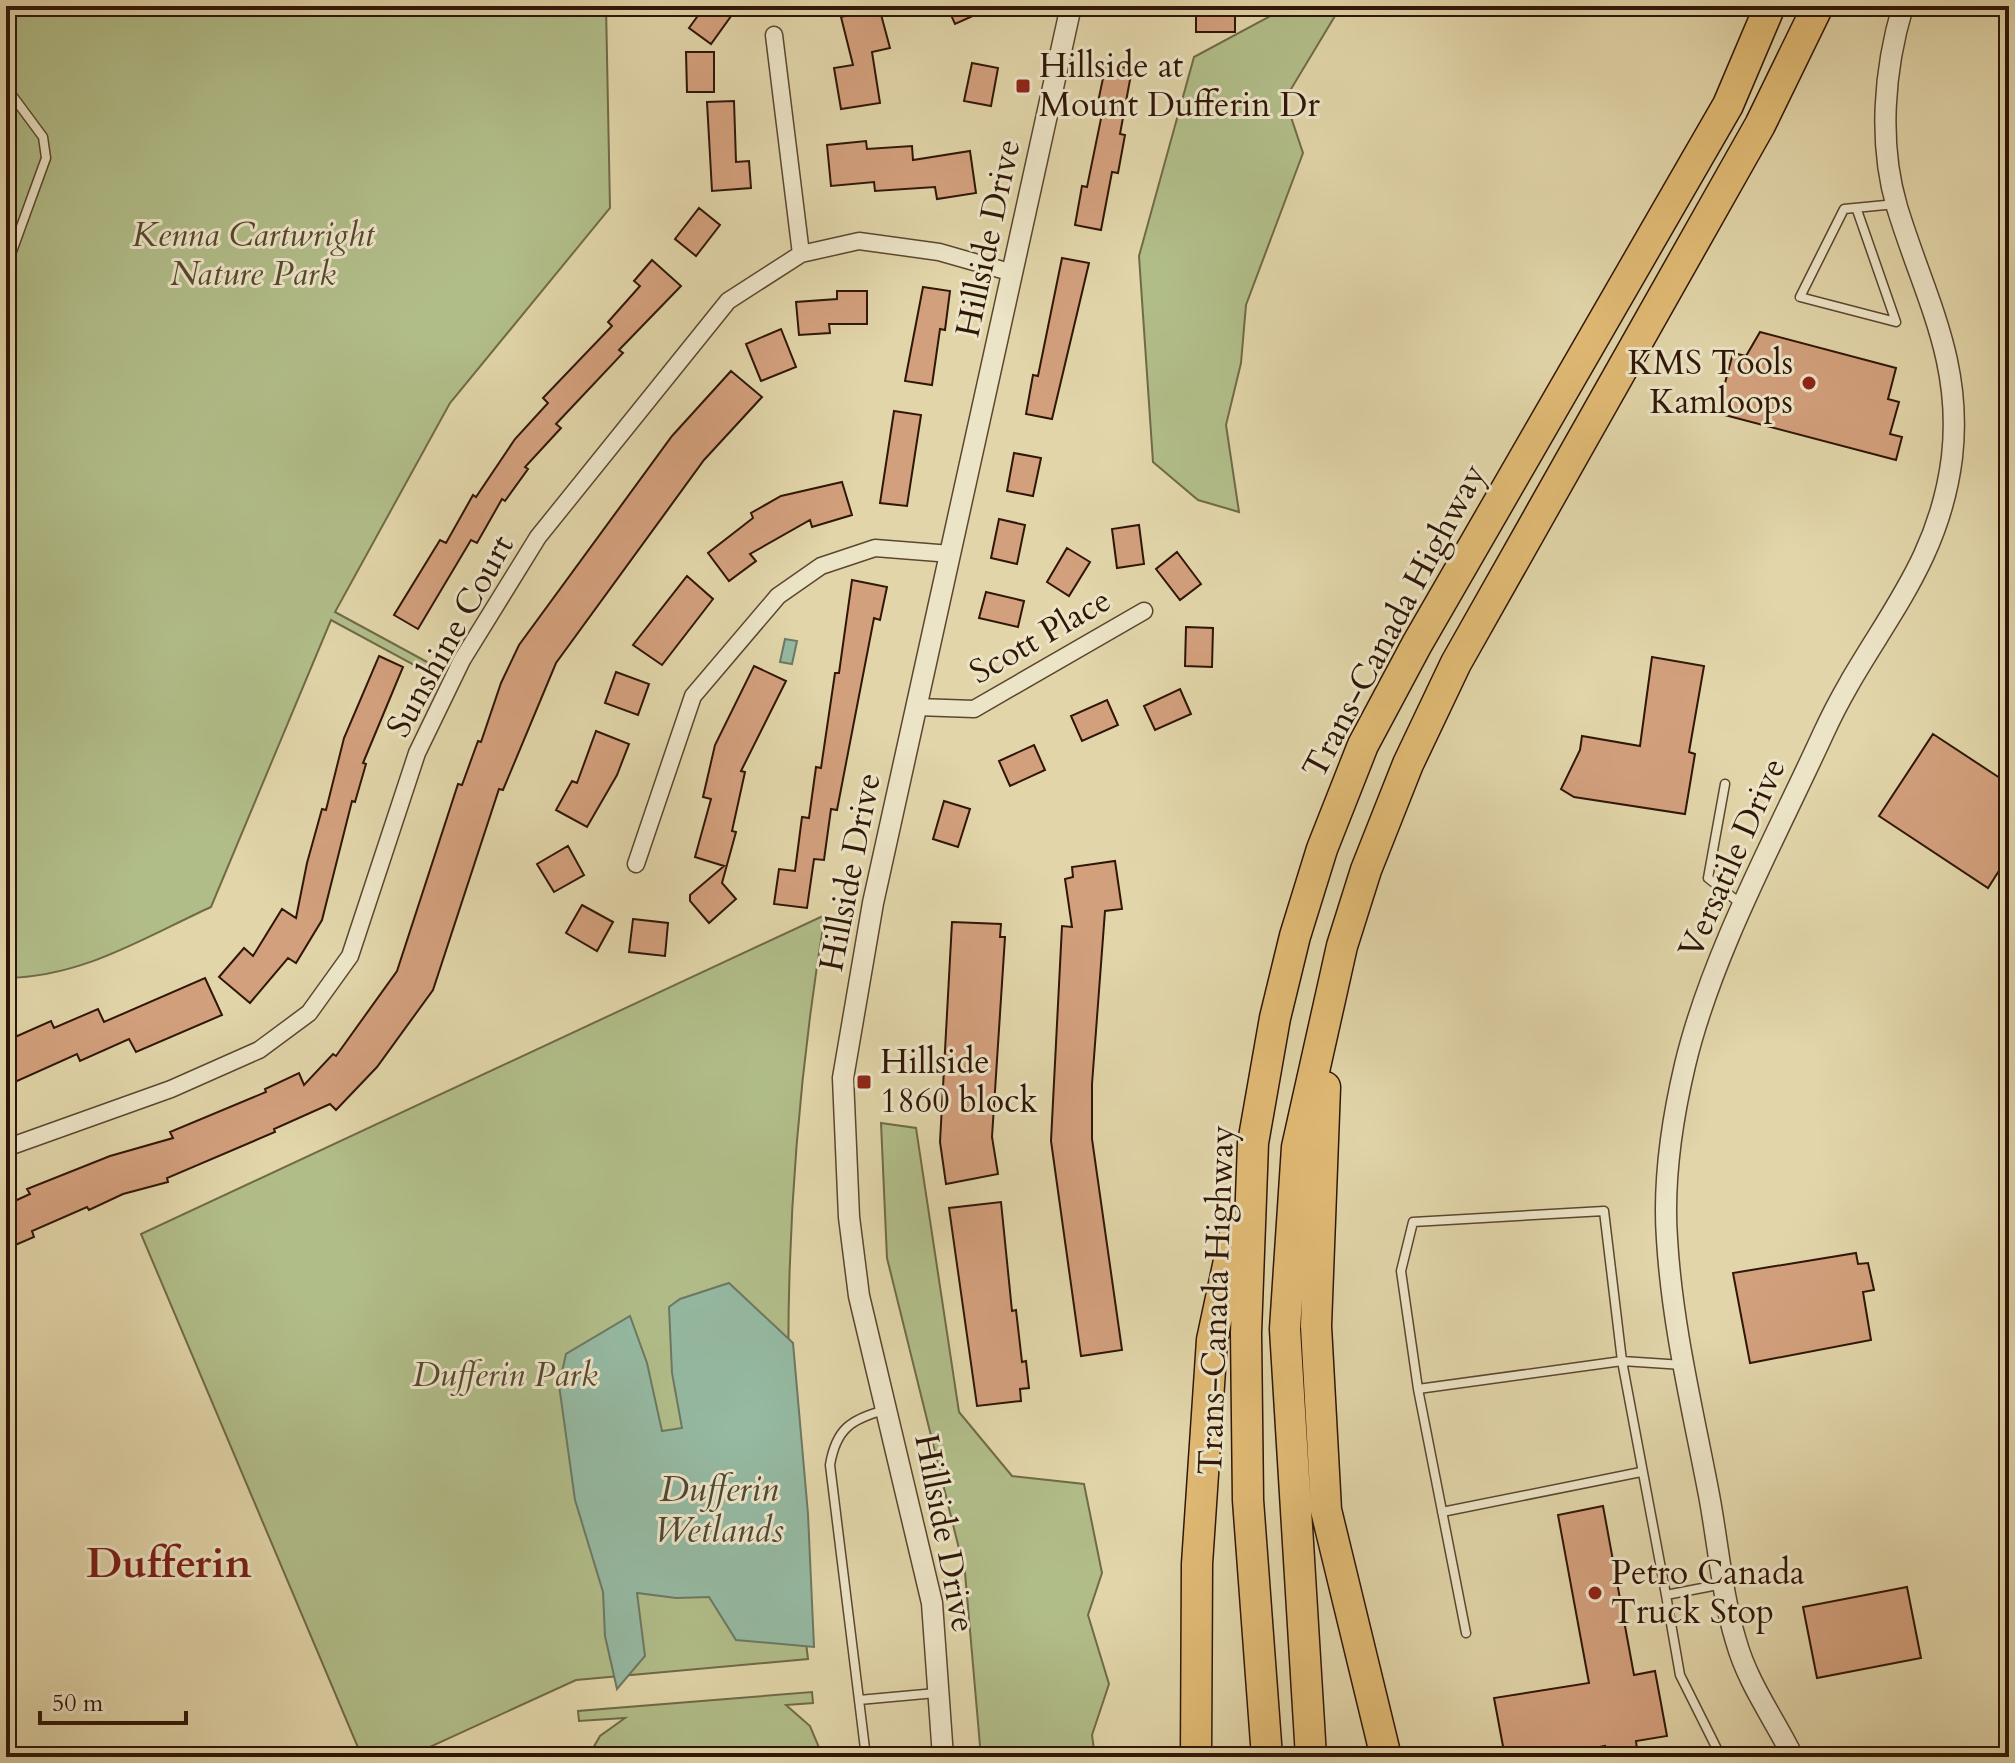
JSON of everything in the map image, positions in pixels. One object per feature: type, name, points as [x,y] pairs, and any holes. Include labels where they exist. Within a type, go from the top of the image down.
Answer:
[{"type":"highway","name":"Trans-Canada Highway","points":[[1267,1757],[1248,1500],[1246,1333],[1253,1143],[1275,1018],[1295,936],[1322,849],[1363,745],[1417,644],[1728,105],[1770,6]]},
{"type":"highway","name":"Trans-Canada Highway","points":[[1311,1757],[1285,1329],[1297,1147],[1327,1007],[1366,870],[1408,764],[1456,663],[1760,125],[1818,6]]},
{"type":"highway","points":[[1327,1007],[1316,1326],[1326,1510],[1386,1757]]},
{"type":"highway","points":[[1196,1757],[1197,1579],[1212,1340],[1253,1143]]},
{"type":"street","name":"Hillside Drive","points":[[943,1757],[941,1693],[932,1603],[859,1296],[849,1217],[843,1078],[873,903],[1071,6]]},
{"type":"street","name":"Versatile Drive","points":[[1793,1757],[1761,1703],[1735,1640],[1684,1365],[1667,1238],[1670,1153],[1685,1065],[1711,980],[1836,705],[1917,575],[1946,494],[1955,423],[1951,379],[1943,333],[1897,204],[1888,160],[1886,116],[1889,67],[1903,6]]},
{"type":"street","points":[[774,35],[801,254]]},
{"type":"street","name":"Sunshine Court","points":[[6,1148],[171,1089],[259,1050],[309,1013],[350,956],[417,753],[462,660],[538,537],[728,301],[801,254],[859,241],[939,252],[1013,273]]},
{"type":"street","points":[[636,864],[693,696],[778,596],[821,566],[875,548],[951,554]]},
{"type":"street","name":"Scott Place","points":[[917,707],[974,709],[1144,611]]},
{"type":"lane","points":[[116,6],[131,6]]},
{"type":"lane","points":[[6,87],[43,137],[46,158],[6,268]]},
{"type":"lane","points":[[1857,210],[1896,322],[1800,297],[1844,209],[1897,204]]},
{"type":"lane","points":[[1725,784],[1708,878],[1744,907]]},
{"type":"lane","points":[[1466,1633],[1418,1389],[1401,1271],[1413,1222],[1604,1211],[1622,1361],[1680,1675],[1721,1757]]},
{"type":"lane","points":[[1418,1389],[1622,1361],[1684,1365]]},
{"type":"lane","points":[[866,1757],[830,1465],[840,1430],[856,1418],[887,1409]]},
{"type":"lane","points":[[1442,1512],[1641,1472]]},
{"type":"lane","points":[[1666,1595],[1726,1584]]},
{"type":"lane","points":[[859,1700],[941,1693]]},
{"type":"green space","name":"Kenna Cartwright Nature Park","points":[[6,6],[606,6],[610,208],[450,403],[335,612],[429,663],[425,671],[331,620],[211,907],[87,963],[34,976],[6,978]]},
{"type":"green space","points":[[1289,6],[1341,6],[1285,99],[1303,153],[1246,305],[1241,363],[1226,425],[1239,512],[1198,500],[1153,462],[1139,256],[1194,57]]},
{"type":"green space","name":"Dufferin Park","points":[[825,915],[801,1100],[789,1286],[791,1472],[808,1659],[576,1680],[408,1757],[362,1757],[141,1234]]},
{"type":"green space","points":[[881,1123],[916,1128],[959,1412],[1012,1476],[1084,1484],[1102,1573],[1088,1615],[1109,1684],[1092,1735],[1095,1757],[981,1757],[965,1573],[887,1258]]},
{"type":"green space","points":[[812,1692],[813,1703],[786,1705],[810,1726],[823,1757],[588,1757],[600,1736],[625,1718],[579,1721],[578,1711]]},
{"type":"water","points":[[785,639],[797,641],[792,664],[780,662]]},
{"type":"water","name":"Dufferin Wetlands","points":[[729,1283],[793,1343],[808,1514],[814,1647],[736,1640],[709,1597],[676,1598],[637,1593],[645,1656],[617,1689],[605,1636],[603,1592],[575,1500],[559,1385],[566,1354],[630,1316],[647,1363],[662,1431],[682,1428],[672,1373],[669,1307],[680,1299]]},
{"type":"building","points":[[705,6],[725,6],[734,12],[711,44],[689,28]]},
{"type":"building","points":[[947,6],[995,6],[955,24]]},
{"type":"building","points":[[1196,6],[1235,6],[1235,32],[1196,32]]},
{"type":"building","points":[[879,7],[890,48],[872,52],[880,103],[841,109],[834,68],[853,65],[841,17]]},
{"type":"building","points":[[686,52],[714,52],[714,92],[687,92]]},
{"type":"building","points":[[972,63],[998,68],[991,106],[964,101]]},
{"type":"building","points":[[1106,64],[1132,69],[1120,134],[1125,135],[1118,173],[1112,172],[1101,230],[1075,225],[1082,186],[1087,187],[1104,104],[1098,102]]},
{"type":"building","points":[[734,101],[736,162],[749,161],[751,188],[712,191],[707,102]]},
{"type":"building","points":[[866,141],[867,149],[912,146],[913,160],[970,151],[976,193],[937,199],[935,187],[875,191],[874,182],[831,186],[827,145]]},
{"type":"building","points":[[699,208],[720,225],[696,256],[675,239]]},
{"type":"building","points":[[1062,258],[1089,263],[1052,419],[1026,414],[1033,375],[1038,376]]},
{"type":"building","points":[[652,260],[681,286],[619,350],[623,353],[556,424],[561,428],[525,467],[528,469],[505,501],[502,499],[477,543],[471,540],[418,629],[394,615],[440,540],[446,543],[473,495],[476,497],[515,439],[548,403],[543,398],[612,326],[608,322],[640,286],[634,281]]},
{"type":"building","points":[[923,287],[950,291],[945,330],[940,329],[932,385],[905,381]]},
{"type":"building","points":[[837,291],[867,291],[867,324],[829,324],[830,333],[799,335],[796,302],[837,299]]},
{"type":"building","points":[[781,329],[796,367],[761,381],[746,344]]},
{"type":"building","name":"KMS Tools Kamloops","points":[[1760,332],[1896,368],[1888,399],[1899,402],[1890,434],[1902,437],[1896,460],[1717,413],[1733,353],[1746,356]]},
{"type":"building","points":[[731,371],[762,397],[704,460],[556,663],[503,790],[499,789],[433,990],[377,1067],[336,1110],[330,1104],[274,1129],[275,1132],[167,1178],[168,1182],[123,1194],[32,1231],[34,1237],[6,1249],[6,1205],[30,1194],[27,1189],[110,1156],[173,1138],[170,1132],[266,1092],[265,1089],[299,1073],[304,1085],[333,1054],[336,1056],[397,971],[458,784],[462,785],[478,741],[481,742],[501,683],[519,645],[672,436]]},
{"type":"building","points":[[894,411],[921,415],[907,506],[880,503]]},
{"type":"building","points":[[1014,453],[1041,458],[1033,496],[1007,491]]},
{"type":"building","points":[[842,482],[852,515],[812,527],[810,520],[750,554],[756,561],[729,581],[708,553],[753,518],[751,513],[781,496]]},
{"type":"building","points":[[999,519],[1025,525],[1017,564],[991,558]]},
{"type":"building","points":[[1139,525],[1144,564],[1117,568],[1112,529]]},
{"type":"building","points":[[1067,548],[1090,562],[1069,596],[1047,582]]},
{"type":"building","points":[[1177,552],[1201,584],[1180,600],[1156,569]]},
{"type":"building","points":[[687,576],[713,599],[662,665],[633,645]]},
{"type":"building","points":[[852,580],[887,587],[880,620],[874,618],[837,810],[831,809],[824,860],[814,859],[807,908],[774,904],[779,869],[795,871],[802,817],[809,818],[816,767],[821,768],[835,673],[839,673]]},
{"type":"building","points":[[986,592],[1024,601],[1018,627],[979,618]]},
{"type":"building","points":[[1186,627],[1213,628],[1212,667],[1185,666]]},
{"type":"building","points":[[379,656],[403,667],[363,763],[366,764],[355,802],[352,801],[322,920],[296,963],[288,958],[250,1003],[219,977],[244,948],[253,956],[282,909],[296,918],[307,863],[322,809],[326,810],[344,738]]},
{"type":"building","points":[[1652,657],[1704,666],[1689,752],[1695,754],[1685,814],[1574,797],[1561,789],[1580,750],[1582,736],[1640,746]]},
{"type":"building","points":[[754,666],[786,681],[741,771],[745,772],[732,831],[736,832],[722,883],[736,899],[709,923],[690,901],[690,895],[724,866],[695,857],[711,799],[703,797],[715,745]]},
{"type":"building","points":[[616,672],[649,684],[638,715],[605,703]]},
{"type":"building","points":[[1180,689],[1191,714],[1155,730],[1144,706]]},
{"type":"building","points":[[1107,700],[1118,725],[1082,741],[1071,716]]},
{"type":"building","points":[[596,731],[629,744],[617,775],[587,827],[556,810],[572,781],[577,783]]},
{"type":"building","points":[[1933,734],[2009,784],[2009,855],[1988,888],[1879,816]]},
{"type":"building","points":[[1034,745],[1045,770],[1010,786],[999,761]]},
{"type":"building","points":[[944,801],[970,809],[958,847],[933,839]]},
{"type":"building","points":[[568,846],[584,875],[554,892],[537,864]]},
{"type":"building","points":[[1115,861],[1122,909],[1105,911],[1092,1084],[1092,1139],[1122,1350],[1081,1356],[1051,1141],[1062,926],[1072,927],[1065,879],[1073,877],[1072,867]]},
{"type":"building","points":[[582,905],[613,922],[597,951],[566,933]]},
{"type":"building","points":[[633,919],[668,923],[665,956],[629,952]]},
{"type":"building","points":[[952,922],[1001,924],[1000,937],[1005,937],[992,1137],[998,1174],[946,1184],[940,1142]]},
{"type":"building","points":[[205,978],[222,1015],[136,1052],[129,1039],[80,1061],[77,1054],[6,1086],[6,1041],[51,1021],[54,1028],[98,1009],[104,1022]]},
{"type":"building","points":[[1001,1202],[1012,1311],[1016,1310],[1022,1362],[1026,1361],[1029,1388],[1020,1389],[1021,1401],[977,1406],[949,1208]]},
{"type":"building","points":[[1856,1253],[1858,1264],[1868,1263],[1874,1290],[1863,1292],[1871,1340],[1750,1363],[1733,1273]]},
{"type":"building","name":"Petro Canada Truck Stop","points":[[1603,1506],[1634,1675],[1655,1671],[1667,1736],[1636,1741],[1638,1757],[1607,1757],[1605,1746],[1546,1757],[1505,1757],[1494,1698],[1589,1683],[1558,1515]]},
{"type":"building","points":[[1907,1587],[1921,1658],[1817,1678],[1803,1607]]},
{"type":"place","name":"Hillside at Mount Dufferin Dr","points":[[1023,86]]},
{"type":"place","name":"KMS Tools Kamloops","points":[[1809,383]]},
{"type":"place","name":"Hillside 1860 block","points":[[864,1082]]},
{"type":"place","name":"Petro Canada Truck Stop","points":[[1595,1593]]},
{"type":"district","name":"Dufferin","points":[[169,1563]]}]
